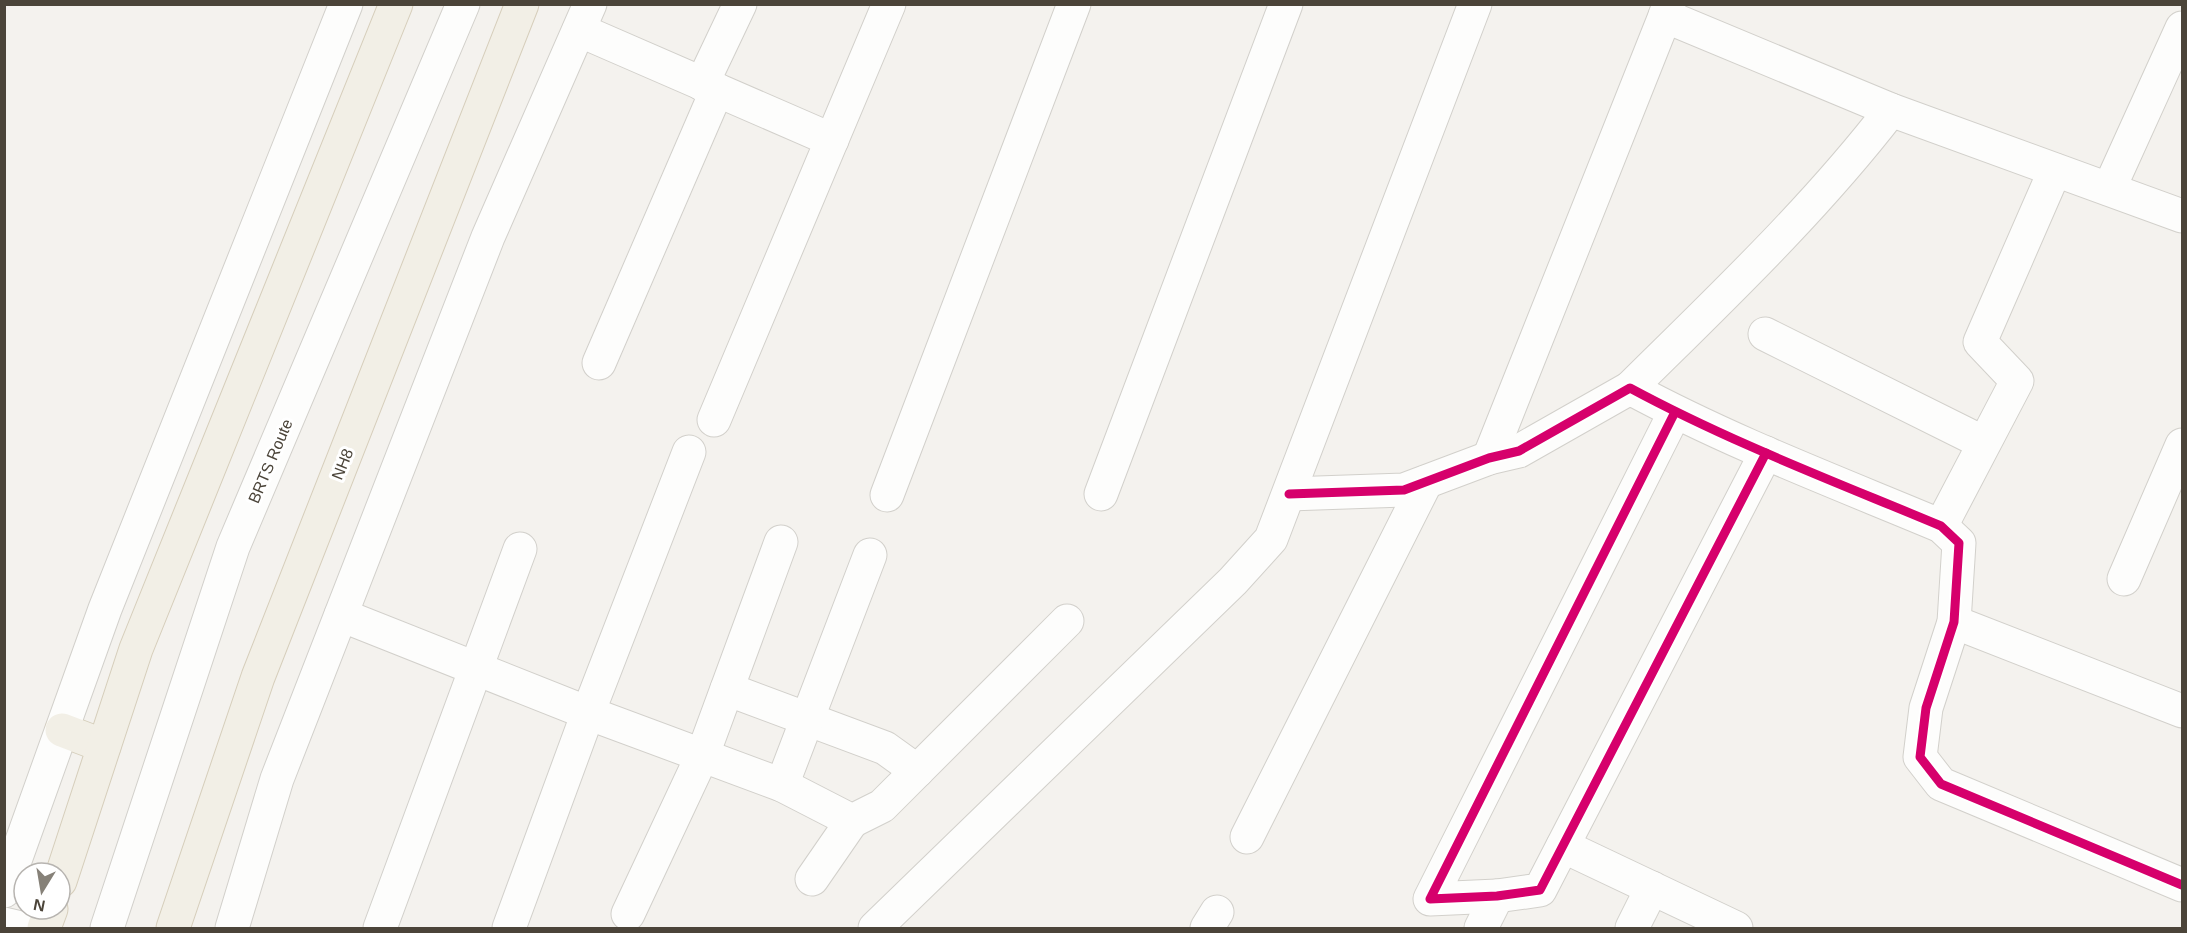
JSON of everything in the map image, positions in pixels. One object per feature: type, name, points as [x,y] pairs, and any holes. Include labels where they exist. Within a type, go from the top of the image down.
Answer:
[{"type":"main road","points":[[67,861],[136,649],[396,4]]},
{"type":"main road","name":"NH8","points":[[173,928],[258,677],[522,4]]},
{"type":"main road","points":[[62,730],[104,746]]},
{"type":"street","points":[[4,891],[105,609],[346,4]]},
{"type":"street","name":"BRTS Route","points":[[107,928],[233,547],[463,4]]},
{"type":"street","points":[[599,363],[710,87],[740,4]]},
{"type":"street","points":[[714,420],[889,4]]},
{"type":"street","points":[[886,495],[1074,4]]},
{"type":"street","points":[[1101,494],[1286,4]]},
{"type":"street","points":[[875,928],[1233,581],[1271,539],[1475,4]]},
{"type":"street","points":[[1489,458],[1667,10],[1891,110],[2182,216]]},
{"type":"street","points":[[232,928],[277,779],[488,237],[585,17],[710,87],[832,140]]},
{"type":"street","points":[[2109,189],[2182,28]]},
{"type":"street","points":[[1289,494],[1404,490],[1489,458],[1519,451],[1630,388],[1740,279],[1871,136],[1891,110]]},
{"type":"street","points":[[1941,526],[2017,381],[1980,342],[2055,170]]},
{"type":"street","points":[[1765,334],[1984,443]]},
{"type":"street","points":[[1630,388],[1675,412],[1766,453],[1941,526],[1959,543],[1954,622],[1926,708],[1920,757],[1941,784],[2182,885]]},
{"type":"street","points":[[1675,412],[1430,899],[1497,896],[1540,890],[1766,453]]},
{"type":"street","points":[[2124,579],[2182,446]]},
{"type":"street","points":[[509,928],[588,713],[689,452]]},
{"type":"street","points":[[1247,837],[1426,482]]},
{"type":"street","points":[[628,914],[703,753],[781,542]]},
{"type":"street","points":[[380,928],[520,549]]},
{"type":"street","points":[[782,785],[870,555]]},
{"type":"street","points":[[341,615],[588,713],[703,753],[782,785],[852,821]]},
{"type":"street","points":[[812,879],[852,821],[882,806],[1067,621]]},
{"type":"street","points":[[1954,622],[2182,711]]},
{"type":"street","points":[[727,689],[885,748],[917,771]]},
{"type":"street","points":[[1563,846],[1736,928]]},
{"type":"street","points":[[1632,928],[1652,888]]},
{"type":"street","points":[[1481,928],[1497,896]]},
{"type":"street","points":[[4,924],[21,928]]},
{"type":"cycle path","points":[[1289,494],[1404,490],[1489,458],[1519,451],[1630,388],[1745,444],[1941,526],[1959,543],[1954,622],[1926,708],[1920,757],[1941,784],[2182,885]]},
{"type":"cycle path","points":[[1675,412],[1430,899],[1497,896],[1540,890],[1766,453]]}]
